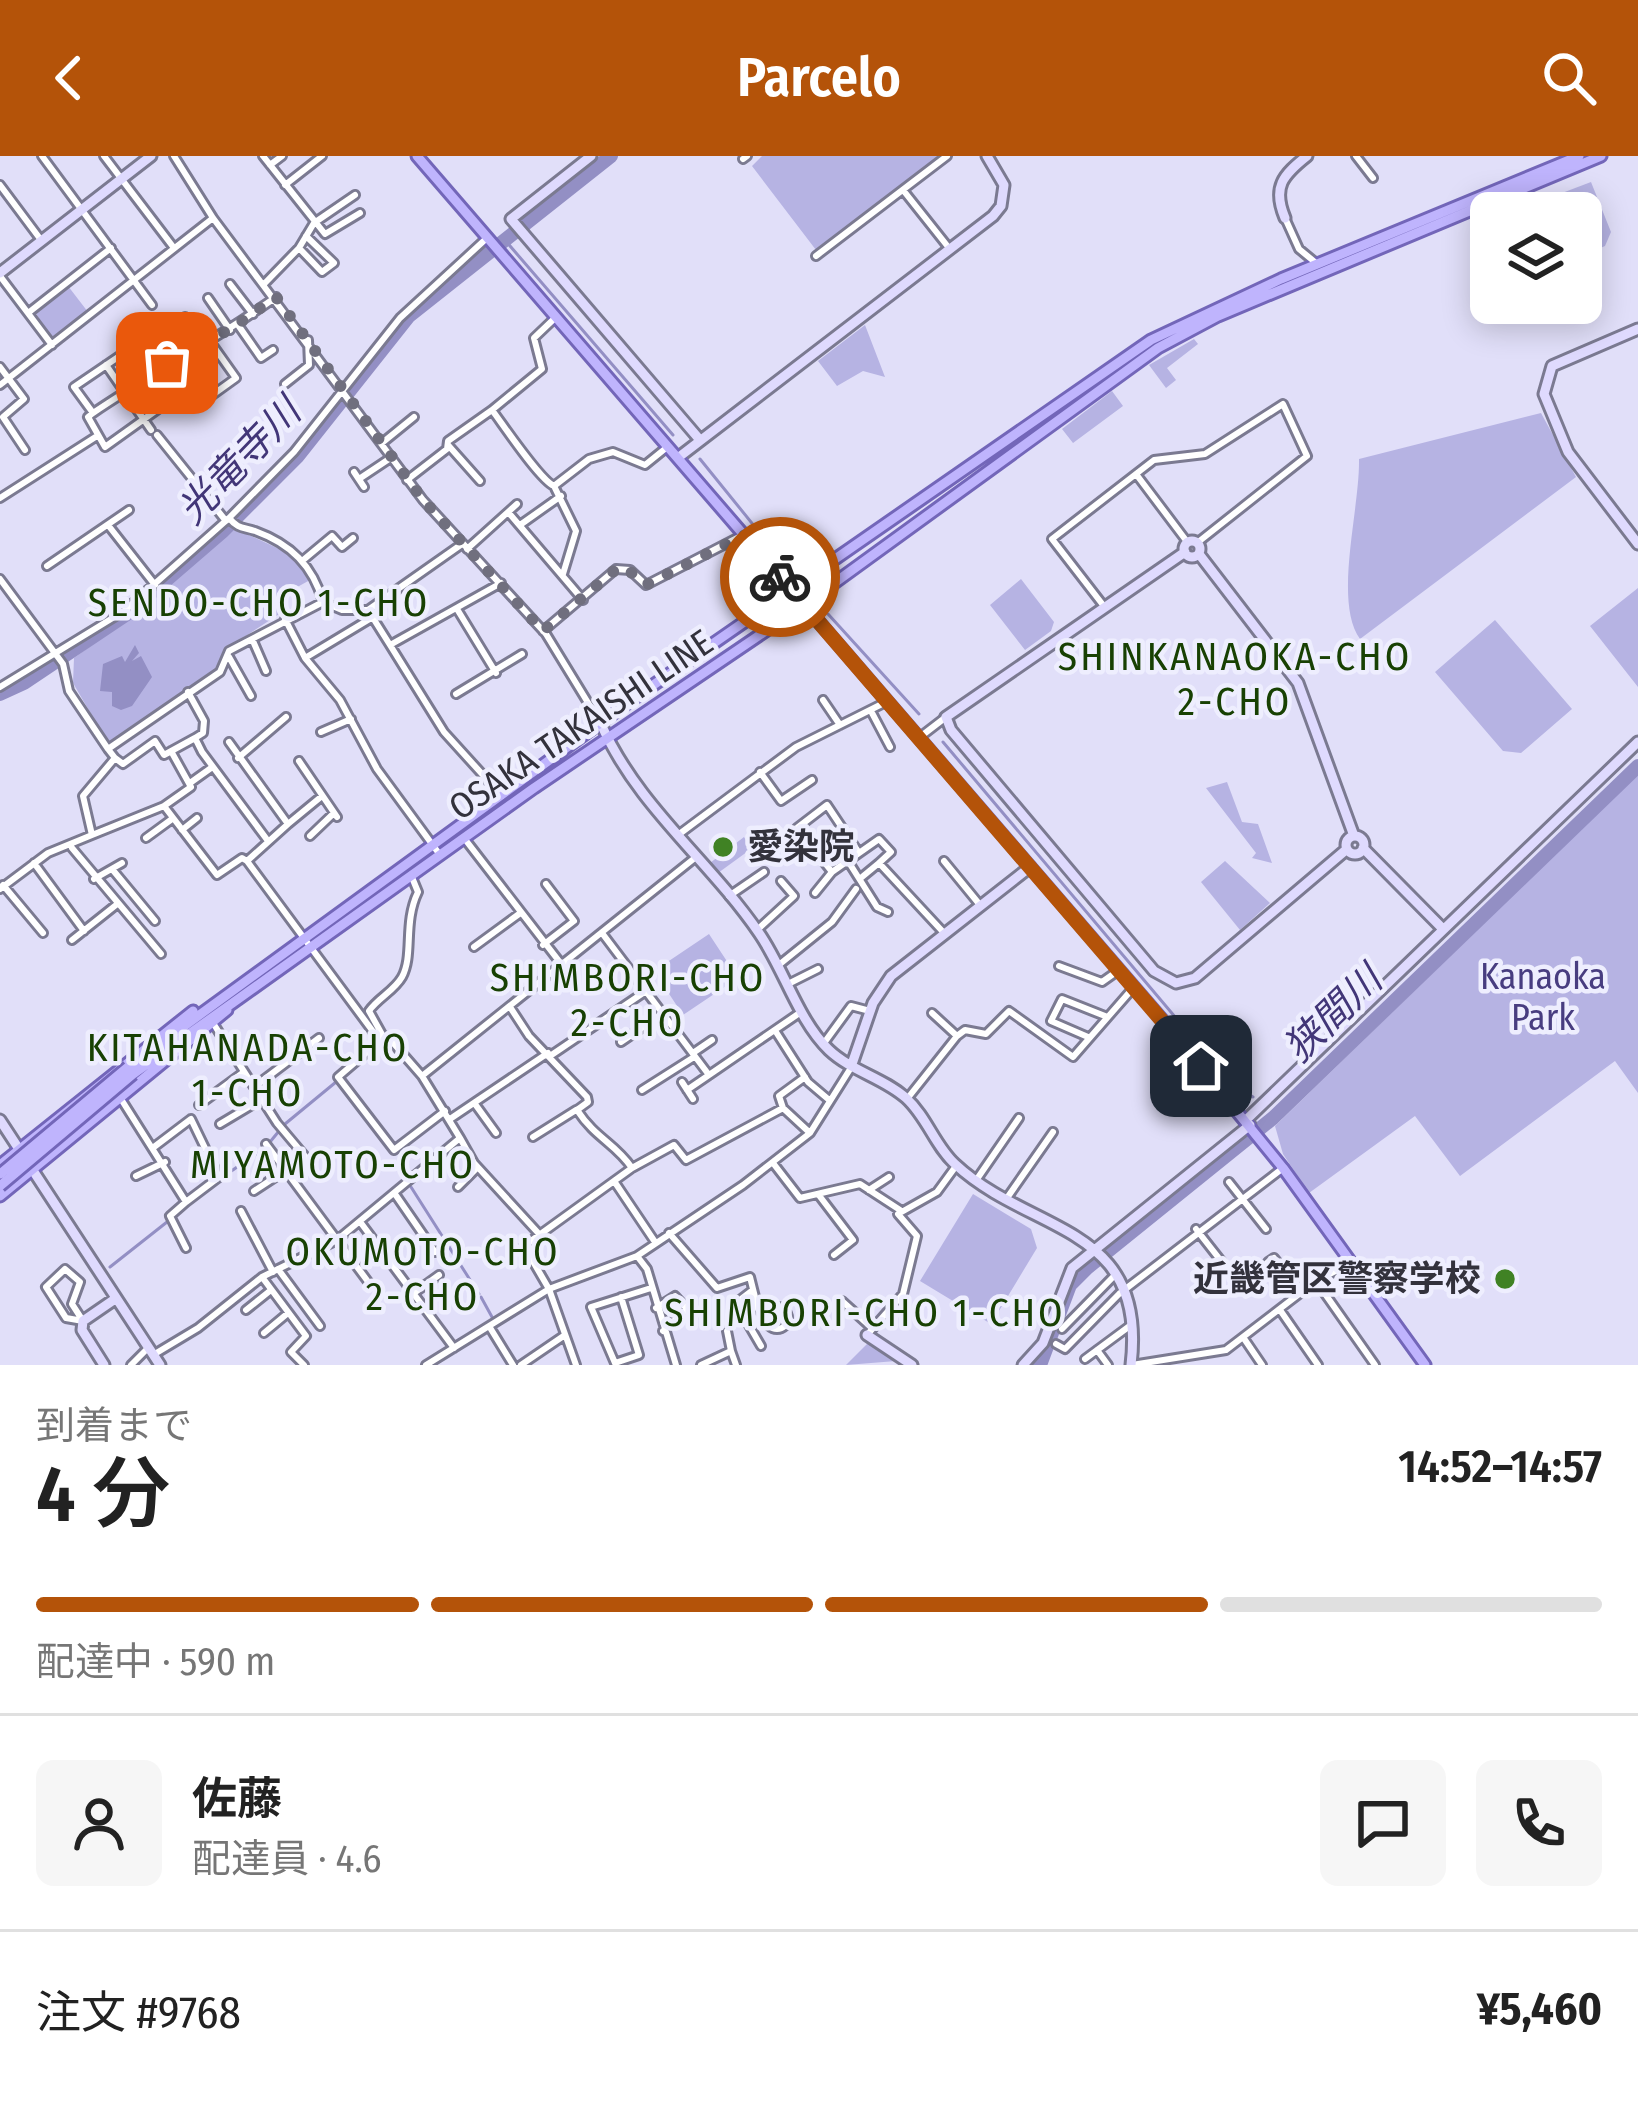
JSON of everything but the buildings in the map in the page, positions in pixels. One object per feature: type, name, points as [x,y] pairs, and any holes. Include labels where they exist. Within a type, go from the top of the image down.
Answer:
[{"type":"main road","points":[[417,156],[1252,1128],[1421,1364]]},
{"type":"main road","name":"OSAKA TAKAISHI LINE","points":[[0,1186],[130,1070],[437,851],[601,724],[1151,340],[1318,264],[1579,156]]},
{"type":"main road","name":"OSAKA TAKAISHI LINE","points":[[0,1174],[221,997],[609,742],[1173,338],[1601,156]]},
{"type":"main road","points":[[0,1196],[252,986]]},
{"type":"main road","points":[[0,1165],[181,1018],[221,997]]},
{"type":"street","points":[[42,156],[152,305]]},
{"type":"street","points":[[104,156],[174,248]]},
{"type":"street","points":[[52,345],[0,274],[151,156]]},
{"type":"street","points":[[174,156],[213,218],[308,340],[407,480],[543,631],[601,724],[619,765],[757,930],[824,1043],[907,1099],[956,1166],[1072,1230],[1096,1252],[1125,1292],[1133,1324],[1132,1365],[1226,1351],[1316,1281],[1351,1263]]},
{"type":"street","points":[[263,156],[326,234],[360,213]]},
{"type":"street","points":[[270,165],[282,156]]},
{"type":"street","points":[[285,184],[322,156]]},
{"type":"street","points":[[591,156],[511,219],[700,440]]},
{"type":"street","points":[[817,256],[947,156]]},
{"type":"street","points":[[679,457],[1001,206],[1004,185],[987,156]]},
{"type":"street","points":[[1307,156],[1279,184],[1277,200],[1299,249],[1318,264]]},
{"type":"street","points":[[1356,156],[1373,178]]},
{"type":"street","points":[[0,185],[42,242]]},
{"type":"street","points":[[903,190],[949,249]]},
{"type":"street","points":[[265,283],[314,223],[355,195]]},
{"type":"street","points":[[0,386],[213,218]]},
{"type":"street","points":[[298,248],[322,272],[334,262],[306,236]]},
{"type":"street","points":[[0,687],[59,658],[230,521],[346,393],[400,318],[489,238]]},
{"type":"street","points":[[28,313],[110,248]]},
{"type":"street","points":[[230,284],[253,314]]},
{"type":"street","points":[[93,413],[74,387],[149,336],[167,363],[186,389],[105,447],[88,424],[93,413],[125,392],[167,363],[183,352],[234,327],[276,297]]},
{"type":"street","points":[[208,298],[262,358],[273,350]]},
{"type":"street","points":[[181,328],[171,335],[212,396],[236,378],[185,316]]},
{"type":"street","points":[[407,480],[542,369],[534,338],[556,316]]},
{"type":"street","points":[[1638,328],[1552,366],[1544,394],[1568,452],[1638,544]]},
{"type":"street","points":[[285,384],[309,365],[308,340]]},
{"type":"street","points":[[106,364],[154,432],[230,521],[291,548],[323,602],[370,614],[444,732],[503,799]]},
{"type":"street","points":[[0,367],[25,402],[3,417],[25,450]]},
{"type":"street","points":[[920,738],[1102,605],[1192,548],[1307,456],[1283,404],[1205,454],[1154,460],[1052,539],[1102,605]]},
{"type":"street","points":[[491,410],[521,442],[542,480],[561,496],[576,532],[563,574]]},
{"type":"street","points":[[382,443],[414,417]]},
{"type":"street","points":[[0,498],[97,436]]},
{"type":"street","points":[[448,445],[480,481]]},
{"type":"street","points":[[554,486],[589,459],[613,452],[645,465],[669,446]]},
{"type":"street","points":[[359,479],[392,458]]},
{"type":"street","points":[[946,717],[960,746],[1154,971],[1176,982],[1195,979],[1347,849],[1354,836],[1298,683],[1136,474]]},
{"type":"street","points":[[520,526],[561,496]]},
{"type":"street","points":[[304,658],[517,504]]},
{"type":"street","points":[[47,566],[129,510]]},
{"type":"street","points":[[508,512],[583,600]]},
{"type":"street","points":[[108,525],[155,585]]},
{"type":"street","points":[[543,631],[616,569],[625,567],[646,585],[744,535]]},
{"type":"street","points":[[302,561],[332,536],[342,548],[353,538]]},
{"type":"street","points":[[0,581],[59,658],[69,691],[123,764],[155,741],[164,755],[203,733],[204,721],[188,692]]},
{"type":"street","points":[[391,645],[500,583]]},
{"type":"street","points":[[0,605],[9,598]]},
{"type":"street","points":[[108,748],[220,672],[228,656],[285,619],[323,602]]},
{"type":"street","points":[[456,608],[496,673]]},
{"type":"street","points":[[285,619],[304,658],[351,719],[386,781],[437,851]]},
{"type":"street","points":[[253,640],[266,671]]},
{"type":"street","points":[[456,694],[522,654]]},
{"type":"street","points":[[228,656],[250,696]]},
{"type":"street","points":[[823,700],[840,725]]},
{"type":"street","points":[[678,835],[760,772],[887,701]]},
{"type":"street","points":[[871,711],[890,747]]},
{"type":"street","points":[[238,758],[286,717]]},
{"type":"street","points":[[321,732],[351,719]]},
{"type":"street","points":[[274,730],[281,740]]},
{"type":"street","points":[[195,738],[268,842]]},
{"type":"street","points":[[229,742],[288,824]]},
{"type":"street","points":[[1023,1365],[1042,1343],[1072,1268],[1252,1128],[1443,928],[1638,742]]},
{"type":"street","points":[[171,751],[190,782]]},
{"type":"street","points":[[92,835],[83,796],[115,758]]},
{"type":"street","points":[[299,761],[335,815],[310,836]]},
{"type":"street","points":[[43,933],[2,887],[34,863],[164,806],[212,768]]},
{"type":"street","points":[[760,772],[781,801],[812,780]]},
{"type":"street","points":[[247,861],[322,796]]},
{"type":"street","points":[[832,872],[797,828],[827,805],[859,853]]},
{"type":"street","points":[[164,806],[217,875],[242,858],[247,861],[382,1040],[422,1076],[478,1167],[540,1235]]},
{"type":"street","points":[[146,838],[173,818]]},
{"type":"street","points":[[182,830],[197,818]]},
{"type":"street","points":[[1354,836],[1362,839],[1363,848],[1443,928]]},
{"type":"street","points":[[464,838],[562,965]]},
{"type":"street","points":[[815,893],[832,872],[879,838],[891,852],[862,878]]},
{"type":"street","points":[[72,848],[160,954]]},
{"type":"street","points":[[1347,849],[1354,854],[1363,848]]},
{"type":"street","points":[[422,1076],[696,857]]},
{"type":"street","points":[[848,861],[877,907],[888,912]]},
{"type":"street","points":[[944,861],[980,905]]},
{"type":"street","points":[[34,863],[84,931]]},
{"type":"street","points":[[94,879],[122,863]]},
{"type":"street","points":[[879,863],[944,933]]},
{"type":"street","points":[[426,1365],[549,1289],[637,1256],[810,1133],[852,1064],[870,1012],[891,976],[1030,867]]},
{"type":"street","points":[[112,869],[155,921]]},
{"type":"street","points":[[729,896],[764,872]]},
{"type":"street","points":[[382,1040],[368,1016],[406,968],[406,928],[418,892],[411,875]]},
{"type":"street","points":[[757,930],[794,896],[781,880]]},
{"type":"street","points":[[543,945],[574,921],[546,884]]},
{"type":"street","points":[[780,964],[832,922],[856,889]]},
{"type":"street","points":[[72,940],[116,905]]},
{"type":"street","points":[[474,947],[519,914]]},
{"type":"street","points":[[602,933],[709,1075]]},
{"type":"street","points":[[1058,966],[1102,982],[1119,970]]},
{"type":"street","points":[[790,983],[818,969]]},
{"type":"street","points":[[907,1099],[957,1036],[965,1030],[986,1034],[1009,1011],[1072,1058],[1134,987]]},
{"type":"street","points":[[382,1040],[338,1077],[394,1150],[447,1115],[476,1104],[646,991]]},
{"type":"street","points":[[1088,1037],[1052,1021],[1062,999],[1106,1017]]},
{"type":"street","points":[[824,1043],[850,1006],[870,1012]]},
{"type":"street","points":[[510,1007],[587,1097],[579,1108],[533,1137]]},
{"type":"street","points":[[693,1099],[684,1086],[709,1075],[804,1010]]},
{"type":"street","points":[[932,1013],[957,1036]]},
{"type":"street","points":[[621,1042],[663,1014]]},
{"type":"street","points":[[213,1023],[309,1161]]},
{"type":"street","points":[[776,1032],[805,1077],[828,1099]]},
{"type":"street","points":[[254,1087],[319,1038]]},
{"type":"street","points":[[642,1090],[712,1040]]},
{"type":"street","points":[[199,1105],[244,1072]]},
{"type":"street","points":[[805,1077],[779,1096],[783,1108],[810,1133]]},
{"type":"street","points":[[119,1096],[133,1125],[165,1162],[186,1202]]},
{"type":"street","points":[[220,1124],[262,1099]]},
{"type":"street","points":[[476,1104],[496,1133]]},
{"type":"street","points":[[579,1108],[595,1137],[622,1154],[632,1168]]},
{"type":"street","points":[[576,1365],[549,1289],[524,1246],[614,1180],[674,1145],[686,1160],[783,1108]]},
{"type":"street","points":[[977,1179],[1019,1118]]},
{"type":"street","points":[[154,1147],[191,1119],[219,1177],[170,1216],[186,1247]]},
{"type":"street","points":[[0,1120],[154,1356]]},
{"type":"street","points":[[1007,1198],[1053,1132]]},
{"type":"street","points":[[131,1365],[199,1328],[262,1277],[338,1240],[460,1138]]},
{"type":"street","points":[[266,1144],[367,1280],[354,1286]]},
{"type":"street","points":[[136,1176],[165,1162]]},
{"type":"street","points":[[773,1163],[800,1198],[850,1184],[869,1190],[900,1210],[917,1236],[906,1287],[869,1332]]},
{"type":"street","points":[[900,1210],[937,1192],[956,1166]]},
{"type":"street","points":[[458,1187],[478,1167]]},
{"type":"street","points":[[1057,1344],[1065,1349],[1198,1231],[1282,1168]]},
{"type":"street","points":[[254,1191],[286,1170]]},
{"type":"street","points":[[869,1190],[889,1177]]},
{"type":"street","points":[[614,1180],[655,1242]]},
{"type":"street","points":[[1228,1182],[1266,1229]]},
{"type":"street","points":[[395,1194],[435,1252]]},
{"type":"street","points":[[818,1194],[853,1240],[834,1255]]},
{"type":"street","points":[[241,1211],[276,1271],[320,1326]]},
{"type":"street","points":[[361,1223],[454,1348]]},
{"type":"street","points":[[1198,1231],[1236,1280]]},
{"type":"street","points":[[669,1233],[717,1288],[746,1274],[758,1310],[766,1318]]},
{"type":"street","points":[[637,1256],[673,1364]]},
{"type":"street","points":[[1268,1262],[1274,1258],[1301,1292]]},
{"type":"street","points":[[104,1365],[82,1330],[82,1321],[72,1304],[80,1282],[64,1269],[46,1287],[66,1318],[82,1321],[115,1299]]},
{"type":"street","points":[[413,1294],[439,1274]]},
{"type":"street","points":[[1062,1329],[1114,1276]]},
{"type":"street","points":[[262,1277],[307,1336],[291,1352],[304,1365]]},
{"type":"street","points":[[1316,1281],[1375,1365]]},
{"type":"street","points":[[621,1297],[639,1355],[615,1363],[591,1306],[621,1297],[651,1288]]},
{"type":"street","points":[[246,1310],[271,1290]]},
{"type":"street","points":[[753,1290],[736,1303],[760,1346]]},
{"type":"street","points":[[656,1308],[675,1296],[687,1309],[663,1331]]},
{"type":"street","points":[[842,1301],[869,1332],[912,1365]]},
{"type":"street","points":[[1280,1310],[1318,1365]]},
{"type":"street","points":[[263,1333],[288,1313]]},
{"type":"street","points":[[1085,1359],[1133,1324]]},
{"type":"street","points":[[489,1326],[517,1365],[565,1335]]},
{"type":"street","points":[[727,1330],[736,1365]]},
{"type":"street","points":[[1244,1340],[1262,1365]]},
{"type":"street","points":[[1097,1350],[1108,1365]]},
{"type":"street","points":[[701,1365],[731,1351]]},
{"type":"street","points":[[1198,1355],[1205,1365]]},
{"type":"green space","points":[[762,156],[939,156],[816,250],[752,166]]},
{"type":"green space","points":[[1591,182],[1595,192],[1565,192]]},
{"type":"green space","points":[[1602,210],[1611,232],[1602,247]]},
{"type":"green space","points":[[68,286],[88,312],[51,338],[35,312]]},
{"type":"green space","points":[[865,325],[885,377],[863,371],[837,386],[818,361]]},
{"type":"green space","points":[[1194,339],[1198,344],[1167,368],[1176,380],[1166,388],[1149,365]]},
{"type":"green space","points":[[1112,391],[1123,406],[1073,443],[1062,429]]},
{"type":"green space","points":[[1541,413],[1576,477],[1360,639],[1352,622],[1348,579],[1359,459]]},
{"type":"green space","points":[[232,527],[290,554],[310,580],[281,596],[287,609],[229,647],[216,672],[109,745],[73,683],[74,658],[154,600]]},
{"type":"green space","points":[[1021,579],[1054,622],[1051,631],[1025,650],[990,605]]},
{"type":"green space","points":[[1638,588],[1638,687],[1590,626]]},
{"type":"green space","points":[[1495,620],[1572,709],[1521,753],[1503,751],[1435,672]]},
{"type":"green space","name":"Kanaoka Park","points":[[1638,774],[1638,1093],[1615,1061],[1460,1176],[1415,1116],[1309,1193],[1283,1154],[1275,1126]]},
{"type":"green space","points":[[1227,782],[1242,822],[1258,824],[1272,863],[1252,858],[1256,853],[1206,788]]},
{"type":"green space","points":[[744,837],[751,849],[718,873],[710,863]]},
{"type":"green space","points":[[1225,861],[1270,903],[1240,930],[1201,882]]},
{"type":"green space","points":[[709,934],[734,972],[732,982],[683,1015],[654,971]]},
{"type":"green space","points":[[973,1194],[1031,1229],[1037,1248],[991,1324],[920,1281]]},
{"type":"green space","points":[[869,1342],[896,1361],[846,1365]]},
{"type":"shaded area","points":[[135,645],[139,653],[132,661],[141,656],[152,677],[132,706],[121,710],[112,706],[112,692],[100,691],[103,664],[122,656],[125,662]]},
{"type":"waterway","name":"光竜寺川","points":[[0,694],[127,614],[222,532],[298,456],[409,316],[611,156]]},
{"type":"waterway","points":[[504,239],[673,435]]},
{"type":"waterway","points":[[700,459],[785,564]]},
{"type":"waterway","points":[[828,614],[919,714]]},
{"type":"waterway","points":[[943,742],[1230,1082],[1253,1097]]},
{"type":"waterway","name":"狭間川","points":[[1040,1365],[1070,1285],[1273,1118],[1638,766]]},
{"type":"waterway","points":[[285,1124],[336,1082]]},
{"type":"waterway","points":[[270,1142],[279,1131]]},
{"type":"waterway","points":[[224,1176],[265,1148]]},
{"type":"waterway","points":[[411,1187],[479,1294]]},
{"type":"waterway","points":[[110,1267],[167,1222]]},
{"type":"waterway","points":[[481,1297],[492,1317]]},
{"type":"way so far","points":[[167,363],[232,328],[276,297],[423,500],[543,631],[616,569],[625,567],[646,585],[744,535],[780,577]]},
{"type":"place","name":"愛染院","points":[[723,847]]},
{"type":"place","name":"近畿管区警察学校","points":[[1505,1279]]},
{"type":"district","name":"SENDO-CHO 1-CHO","points":[[259,603]]},
{"type":"district","name":"SHINKANAOKA-CHO 2-CHO","points":[[1235,680]]},
{"type":"district","name":"SHIMBORI-CHO 2-CHO","points":[[628,1000]]},
{"type":"district","name":"KITAHANADA-CHO 1-CHO","points":[[248,1070]]},
{"type":"district","name":"MIYAMOTO-CHO","points":[[333,1165]]},
{"type":"district","name":"OKUMOTO-CHO 2-CHO","points":[[423,1274]]},
{"type":"district","name":"SHIMBORI-CHO 1-CHO","points":[[865,1313]]},
{"type":"route","points":[[780,577],[1201,1066]]}]
